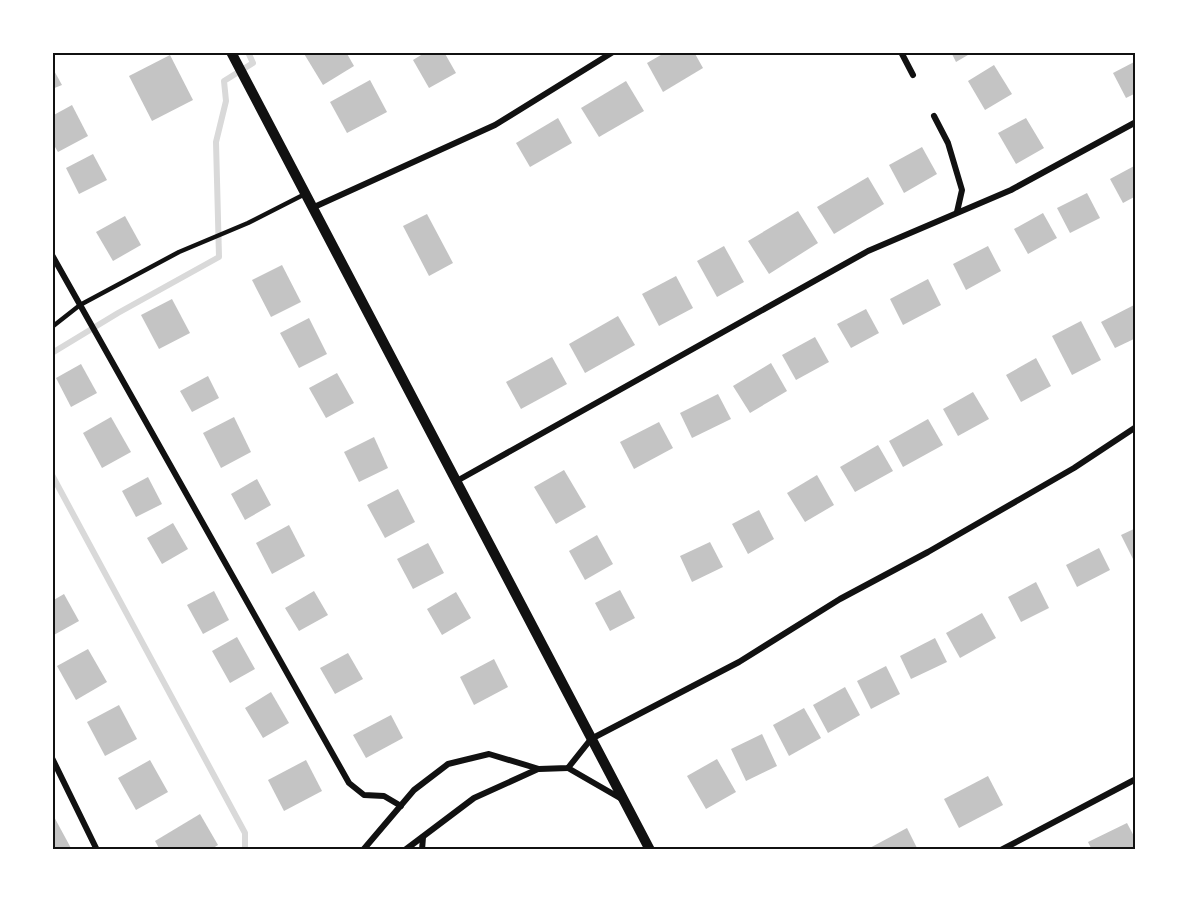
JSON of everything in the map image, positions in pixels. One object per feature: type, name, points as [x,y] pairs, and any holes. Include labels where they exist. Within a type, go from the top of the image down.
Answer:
[{"type":"street","points":[[231,52],[454,482],[650,849]]},
{"type":"street","points":[[312,208],[495,125],[613,52]]},
{"type":"street","points":[[901,52],[913,75]]},
{"type":"street","points":[[934,116],[948,143],[962,190],[957,212]]},
{"type":"street","points":[[454,482],[868,250],[1011,190],[1136,122]]},
{"type":"street","points":[[52,255],[349,783],[364,795],[384,796],[401,806]]},
{"type":"street","points":[[568,768],[591,739],[739,662],[840,599],[928,552],[1074,468],[1136,427]]},
{"type":"street","points":[[363,849],[414,790],[448,764],[489,754],[539,769],[568,768],[623,799]]},
{"type":"street","points":[[52,758],[97,849]]},
{"type":"street","points":[[405,849],[474,798],[539,769]]},
{"type":"street","points":[[1001,849],[1136,779]]},
{"type":"street","points":[[422,849],[423,837]]},
{"type":"lane","points":[[52,327],[80,305],[179,252],[248,223],[305,194]]},
{"type":"building","points":[[303,52],[346,52],[354,66],[323,85]]},
{"type":"building","points":[[426,52],[444,52],[456,73],[429,88],[413,60]]},
{"type":"building","points":[[666,52],[694,52],[703,68],[663,92],[647,63]]},
{"type":"building","points":[[951,52],[973,52],[956,62]]},
{"type":"building","points":[[170,55],[193,100],[152,121],[129,76]]},
{"type":"building","points":[[1136,61],[1136,93],[1126,98],[1113,73]]},
{"type":"building","points":[[994,65],[1012,94],[985,110],[968,81]]},
{"type":"building","points":[[52,67],[62,85],[52,89]]},
{"type":"building","points":[[370,80],[387,112],[347,133],[330,102]]},
{"type":"building","points":[[626,81],[644,111],[599,137],[581,108]]},
{"type":"building","points":[[72,105],[88,136],[58,152],[52,142],[52,116]]},
{"type":"building","points":[[558,118],[572,143],[530,167],[516,143]]},
{"type":"building","points":[[1026,118],[1044,148],[1016,164],[998,133]]},
{"type":"building","points":[[922,147],[937,174],[904,193],[889,165]]},
{"type":"building","points":[[93,154],[107,180],[79,194],[66,168]]},
{"type":"building","points":[[1136,165],[1136,196],[1123,203],[1110,179]]},
{"type":"building","points":[[868,177],[884,204],[834,234],[817,207]]},
{"type":"building","points":[[1087,193],[1100,218],[1070,233],[1057,208]]},
{"type":"building","points":[[798,211],[818,243],[769,274],[748,241]]},
{"type":"building","points":[[1043,213],[1057,238],[1028,254],[1014,229]]},
{"type":"building","points":[[427,214],[453,263],[429,276],[403,226]]},
{"type":"building","points":[[125,216],[141,245],[113,261],[96,232]]},
{"type":"building","points":[[724,246],[744,282],[717,297],[697,261]]},
{"type":"building","points":[[988,246],[1001,271],[966,290],[953,264]]},
{"type":"building","points":[[282,265],[301,302],[271,317],[252,280]]},
{"type":"building","points":[[676,276],[693,308],[659,326],[642,294]]},
{"type":"building","points":[[928,279],[941,305],[903,325],[890,299]]},
{"type":"building","points":[[172,299],[190,333],[159,349],[141,315]]},
{"type":"building","points":[[1136,304],[1136,338],[1115,348],[1101,322]]},
{"type":"building","points":[[866,309],[879,333],[851,348],[837,324]]},
{"type":"building","points":[[618,316],[635,345],[585,373],[569,344]]},
{"type":"building","points":[[309,318],[327,354],[299,368],[280,333]]},
{"type":"building","points":[[1081,321],[1101,360],[1072,375],[1052,336]]},
{"type":"building","points":[[815,337],[829,362],[796,380],[782,355]]},
{"type":"building","points":[[552,357],[567,384],[521,409],[506,382]]},
{"type":"building","points":[[1036,358],[1051,386],[1021,402],[1006,375]]},
{"type":"building","points":[[771,363],[787,391],[750,413],[733,386]]},
{"type":"building","points":[[81,364],[97,393],[71,407],[56,378]]},
{"type":"building","points":[[337,373],[354,403],[326,418],[309,388]]},
{"type":"building","points":[[208,376],[219,398],[192,412],[180,391]]},
{"type":"building","points":[[973,392],[989,419],[958,436],[943,409]]},
{"type":"building","points":[[718,394],[731,419],[692,438],[680,413]]},
{"type":"building","points":[[111,417],[131,452],[102,468],[83,433]]},
{"type":"building","points":[[234,417],[251,452],[221,468],[203,433]]},
{"type":"building","points":[[928,419],[943,445],[903,467],[889,441]]},
{"type":"building","points":[[659,422],[673,448],[634,469],[620,442]]},
{"type":"building","points":[[374,437],[388,468],[359,482],[344,452]]},
{"type":"building","points":[[878,445],[893,471],[855,492],[840,467]]},
{"type":"building","points":[[564,470],[586,507],[556,524],[534,487]]},
{"type":"building","points":[[817,475],[834,505],[805,522],[787,493]]},
{"type":"building","points":[[148,477],[162,504],[136,517],[122,491]]},
{"type":"building","points":[[257,479],[271,505],[245,520],[231,494]]},
{"type":"building","points":[[398,489],[415,522],[385,538],[367,505]]},
{"type":"building","points":[[759,510],[774,539],[748,554],[732,524]]},
{"type":"building","points":[[173,523],[188,549],[162,564],[147,538]]},
{"type":"building","points":[[289,525],[305,556],[272,574],[256,543]]},
{"type":"building","points":[[1136,528],[1136,558],[1133,559],[1121,535]]},
{"type":"building","points":[[597,535],[613,564],[585,580],[569,551]]},
{"type":"building","points":[[710,542],[723,567],[692,582],[680,556]]},
{"type":"building","points":[[428,543],[444,573],[413,589],[397,559]]},
{"type":"building","points":[[1099,548],[1110,570],[1077,587],[1066,565]]},
{"type":"building","points":[[1036,582],[1049,608],[1021,622],[1008,597]]},
{"type":"building","points":[[620,590],[635,618],[610,631],[595,603]]},
{"type":"building","points":[[214,591],[229,620],[203,634],[187,605]]},
{"type":"building","points":[[314,591],[328,615],[299,631],[285,608]]},
{"type":"building","points":[[456,592],[471,618],[442,635],[427,609]]},
{"type":"building","points":[[64,594],[79,621],[52,636],[52,601]]},
{"type":"building","points":[[982,613],[996,638],[960,658],[946,633]]},
{"type":"building","points":[[237,637],[255,669],[230,683],[212,651]]},
{"type":"building","points":[[935,638],[947,662],[911,679],[900,656]]},
{"type":"building","points":[[88,649],[107,682],[76,700],[57,666]]},
{"type":"building","points":[[348,653],[363,679],[335,694],[320,668]]},
{"type":"building","points":[[494,659],[508,687],[474,705],[460,677]]},
{"type":"building","points":[[886,666],[900,694],[871,709],[857,681]]},
{"type":"building","points":[[845,687],[860,715],[828,733],[813,705]]},
{"type":"building","points":[[271,692],[289,723],[263,738],[245,708]]},
{"type":"building","points":[[119,705],[137,739],[105,756],[87,722]]},
{"type":"building","points":[[804,708],[821,738],[789,756],[773,725]]},
{"type":"building","points":[[391,715],[403,738],[366,758],[353,735]]},
{"type":"building","points":[[762,734],[777,766],[746,781],[731,749]]},
{"type":"building","points":[[717,759],[736,792],[706,809],[687,776]]},
{"type":"building","points":[[150,760],[168,792],[136,810],[118,778]]},
{"type":"building","points":[[306,760],[322,791],[284,811],[268,780]]},
{"type":"building","points":[[988,776],[1003,805],[959,828],[944,799]]},
{"type":"building","points":[[52,813],[72,850],[52,850]]},
{"type":"building","points":[[200,814],[218,845],[210,850],[160,850],[155,841]]},
{"type":"building","points":[[1127,823],[1136,840],[1136,850],[1092,850],[1088,842]]},
{"type":"building","points":[[907,828],[918,850],[866,850]]},
{"type":"waterway","points":[[52,353],[219,257],[216,142],[226,101],[224,81],[253,63],[248,52]]},
{"type":"waterway","points":[[52,475],[245,833],[245,850]]}]
